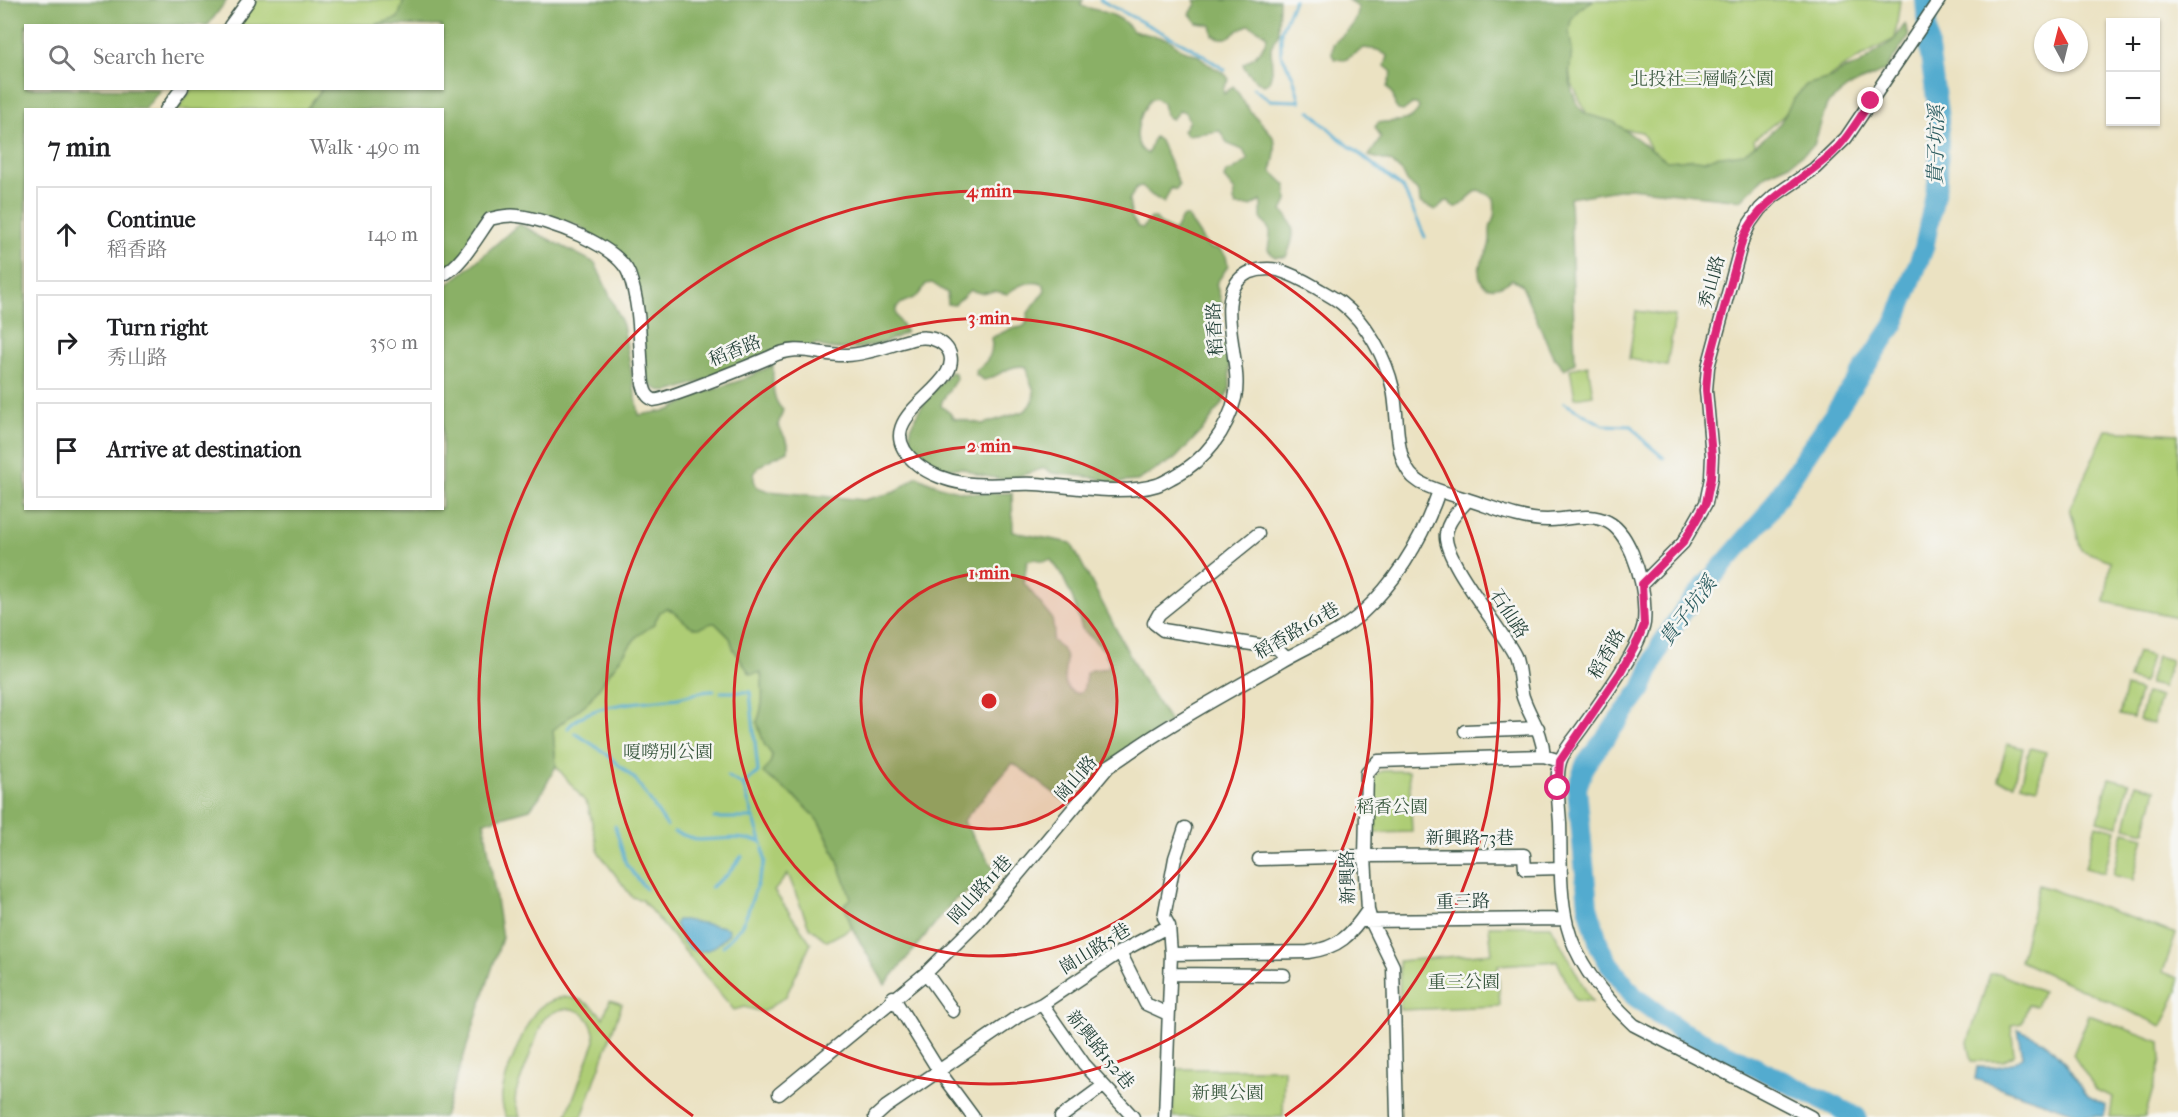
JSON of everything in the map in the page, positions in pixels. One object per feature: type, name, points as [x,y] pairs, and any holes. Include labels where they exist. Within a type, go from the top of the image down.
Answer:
[{"type":"street","points":[[231,24],[249,0]]},
{"type":"street","name":"秀山路","points":[[1642,584],[1683,543],[1706,503],[1712,456],[1706,390],[1708,367],[1743,238],[1750,223],[1774,196],[1814,169],[1838,147],[1936,5]]},
{"type":"street","points":[[167,108],[181,90]]},
{"type":"street","name":"稻香路","points":[[444,274],[460,261],[490,219],[516,215],[533,218],[556,224],[590,240],[612,255],[628,270],[637,306],[643,384],[647,395],[655,400],[665,399],[781,352],[805,349],[834,354],[855,354],[916,338],[934,338],[946,346],[950,366],[942,379],[914,407],[902,425],[903,444],[912,460],[930,472],[961,483],[1034,484],[1119,490],[1156,486],[1176,476],[1192,466],[1220,436],[1236,396],[1237,373],[1229,313],[1230,293],[1242,277],[1262,269],[1273,268],[1298,277],[1342,303],[1365,329],[1383,359],[1393,388],[1402,462],[1415,480],[1439,491],[1507,513],[1544,520],[1594,517],[1618,529],[1626,541],[1642,584],[1644,625],[1620,673],[1560,761]]},
{"type":"street","name":"稻香路161巷","points":[[1124,757],[1135,748],[1360,615],[1404,564],[1427,526],[1439,491]]},
{"type":"street","name":"石仙路","points":[[1468,500],[1449,522],[1445,536],[1450,553],[1515,657],[1523,696],[1543,739],[1544,756]]},
{"type":"street","points":[[1258,534],[1159,614],[1154,623],[1163,630],[1277,648],[1287,658]]},
{"type":"street","points":[[1465,731],[1538,728]]},
{"type":"street","name":"新興路","points":[[1171,954],[1285,953],[1326,950],[1367,918],[1365,856],[1367,773],[1378,761],[1544,756],[1560,761]]},
{"type":"street","name":"崗山路","points":[[1057,829],[1109,766],[1124,757]]},
{"type":"street","points":[[1560,761],[1558,788],[1565,919],[1572,941],[1590,974],[1615,1008],[1634,1025],[1810,1117]]},
{"type":"street","points":[[1165,1117],[1171,954],[1169,926],[1164,917],[1175,858],[1185,828]]},
{"type":"street","name":"岡山路11巷","points":[[779,1094],[926,973],[978,922],[1057,829]]},
{"type":"street","name":"新興路73巷","points":[[1365,856],[1524,855],[1525,869],[1561,868]]},
{"type":"street","points":[[1259,859],[1365,856]]},
{"type":"street","points":[[1367,918],[1393,966],[1397,1117]]},
{"type":"street","name":"重三路","points":[[1367,918],[1565,919]]},
{"type":"street","name":"崗山路5巷","points":[[875,1117],[886,1107],[1023,1013],[1042,1004],[1120,952],[1169,926]]},
{"type":"street","points":[[1120,952],[1146,1004],[1168,1014]]},
{"type":"street","points":[[926,973],[953,1011]]},
{"type":"street","points":[[1170,974],[1284,975]]},
{"type":"street","points":[[893,998],[939,1071],[974,1117]]},
{"type":"street","name":"新興路152巷","points":[[1042,1004],[1084,1064],[1133,1117]]},
{"type":"street","points":[[1061,1117],[1103,1086]]},
{"type":"green space","points":[[0,0],[227,0],[209,24],[24,24],[24,90],[160,90],[146,108],[24,108],[24,510],[444,510],[444,287],[519,224],[595,263],[623,325],[639,415],[670,410],[702,393],[742,380],[773,365],[776,401],[783,410],[778,425],[788,443],[788,451],[762,464],[757,469],[754,480],[757,487],[768,491],[864,500],[895,492],[917,476],[963,492],[1012,493],[1013,532],[1071,543],[1142,679],[1170,721],[1065,801],[1013,763],[963,821],[998,875],[954,900],[885,985],[852,928],[844,904],[851,898],[826,834],[803,804],[763,773],[772,755],[764,744],[757,722],[762,698],[761,673],[750,674],[734,650],[730,638],[715,623],[701,628],[692,627],[666,608],[660,612],[653,625],[637,636],[588,702],[553,730],[556,766],[540,796],[530,809],[484,822],[502,938],[444,1117],[0,1117]],"holes":[[[1051,560],[1061,573],[1073,599],[1082,629],[1104,650],[1110,663],[1107,668],[1086,673],[1084,688],[1079,694],[1072,691],[1065,683],[1065,654],[1052,640],[1054,632],[1052,618],[1024,583],[1027,561]]]},
{"type":"green space","points":[[257,0],[404,0],[399,18],[378,24],[239,24]]},
{"type":"green space","points":[[404,0],[1083,0],[1080,5],[1117,17],[1133,31],[1168,39],[1225,74],[1229,79],[1223,89],[1224,94],[1233,86],[1249,110],[1266,127],[1273,138],[1275,151],[1271,171],[1286,185],[1287,201],[1282,211],[1292,227],[1291,244],[1286,257],[1275,257],[1268,250],[1270,232],[1261,218],[1261,201],[1251,206],[1236,206],[1235,191],[1224,178],[1226,172],[1232,171],[1248,160],[1243,150],[1228,144],[1220,131],[1187,135],[1183,131],[1189,121],[1185,112],[1180,110],[1172,119],[1169,118],[1163,103],[1155,98],[1150,100],[1140,120],[1138,144],[1148,154],[1155,137],[1160,141],[1179,186],[1176,190],[1171,188],[1164,203],[1142,186],[1137,187],[1129,200],[1132,218],[1138,227],[1143,228],[1150,218],[1156,218],[1159,223],[1174,232],[1182,217],[1188,217],[1207,246],[1212,249],[1218,248],[1226,256],[1228,266],[1216,284],[1222,304],[1213,328],[1229,351],[1230,388],[1225,399],[1206,426],[1176,458],[1137,481],[1123,482],[1114,486],[1097,478],[1052,473],[1045,468],[1006,480],[979,475],[962,468],[941,468],[931,464],[910,442],[910,432],[917,413],[950,372],[955,373],[956,379],[941,406],[953,418],[983,424],[1025,411],[1033,401],[1034,391],[1027,367],[1015,367],[984,380],[976,375],[976,370],[990,356],[991,338],[1026,324],[1028,313],[1045,290],[1044,285],[1025,284],[1007,294],[995,291],[980,293],[970,290],[954,305],[948,304],[947,293],[932,283],[926,284],[918,295],[897,307],[897,317],[906,332],[885,342],[849,349],[815,344],[810,348],[668,392],[656,389],[645,375],[635,284],[608,246],[577,225],[515,214],[508,209],[502,210],[444,281],[444,108],[308,108],[321,90],[444,90],[444,24],[378,24],[398,18]]},
{"type":"green space","points":[[1194,0],[1279,0],[1278,34],[1271,47],[1272,71],[1269,83],[1264,85],[1258,81],[1243,64],[1261,50],[1267,37],[1264,33],[1249,25],[1228,37],[1219,38],[1213,35],[1211,25],[1197,23],[1190,14],[1196,4]]},
{"type":"green space","points":[[1348,0],[1594,0],[1579,9],[1571,20],[1569,31],[1572,50],[1569,74],[1578,106],[1586,114],[1614,122],[1667,161],[1690,159],[1704,161],[1714,157],[1744,153],[1780,123],[1793,100],[1806,85],[1833,77],[1845,69],[1858,65],[1894,40],[1905,24],[1909,36],[1886,70],[1847,88],[1827,104],[1814,145],[1790,164],[1767,174],[1741,200],[1630,188],[1570,198],[1575,363],[1564,369],[1553,356],[1521,284],[1512,279],[1496,287],[1482,283],[1479,270],[1490,244],[1494,198],[1479,190],[1457,207],[1452,206],[1449,201],[1444,202],[1436,210],[1420,203],[1419,192],[1408,183],[1403,173],[1391,162],[1369,156],[1381,138],[1375,127],[1378,123],[1406,120],[1419,108],[1417,104],[1412,104],[1403,111],[1398,110],[1395,106],[1393,95],[1387,87],[1392,72],[1385,66],[1388,56],[1378,50],[1364,48],[1345,60],[1335,59],[1332,55],[1333,44],[1350,28],[1358,13],[1358,7]]},
{"type":"green space","name":"北投社三層崎公園","points":[[1569,0],[1900,0],[1895,39],[1834,74],[1754,139],[1758,162],[1720,178],[1687,159],[1659,165],[1642,132],[1590,120],[1571,82],[1565,35]]},
{"type":"green space","points":[[191,90],[321,90],[307,108],[178,108]]},
{"type":"green space","points":[[1636,311],[1675,316],[1667,366],[1629,359]]},
{"type":"green space","points":[[1588,365],[1593,395],[1575,398],[1570,369]]},
{"type":"green space","points":[[2106,430],[2178,434],[2178,617],[2105,602],[2111,561],[2081,550],[2070,508]]},
{"type":"green space","name":"嗄嘮別公園","points":[[666,608],[674,611],[697,628],[710,622],[715,623],[730,638],[734,650],[761,673],[762,698],[757,722],[764,743],[772,755],[771,761],[819,822],[852,898],[844,904],[852,928],[827,941],[809,927],[788,874],[774,891],[811,943],[786,996],[763,1012],[744,1007],[734,1010],[642,900],[632,897],[599,853],[588,805],[556,766],[553,730],[588,702],[637,636],[653,625],[660,612]]},
{"type":"green space","points":[[2137,652],[2151,656],[2143,683],[2129,679]]},
{"type":"green space","points":[[2157,656],[2171,660],[2163,687],[2149,684]]},
{"type":"green space","points":[[2126,687],[2140,691],[2133,718],[2119,715]]},
{"type":"green space","points":[[2146,693],[2160,697],[2153,724],[2139,720]]},
{"type":"green space","points":[[2007,744],[2023,748],[2014,784],[1998,780]]},
{"type":"green space","points":[[2030,748],[2046,752],[2037,788],[2021,784]]},
{"type":"green space","name":"稻香公園","points":[[1409,771],[1412,832],[1374,833],[1373,782],[1377,773]]},
{"type":"green space","points":[[2109,778],[2129,783],[2118,826],[2098,821]]},
{"type":"green space","points":[[2136,784],[2156,789],[2145,832],[2125,827]]},
{"type":"green space","points":[[2096,825],[2116,830],[2104,873],[2085,868]]},
{"type":"green space","points":[[2124,832],[2144,837],[2133,880],[2113,875]]},
{"type":"green space","points":[[2039,885],[2176,934],[2163,972],[2178,978],[2178,991],[2162,1026],[2020,961]]},
{"type":"green space","name":"重三公園","points":[[1489,926],[1551,926],[1592,1002],[1575,1000],[1557,961],[1498,965],[1500,1006],[1400,1010],[1399,961],[1492,953]]},
{"type":"green space","points":[[1990,974],[2000,974],[2042,992],[2036,1006],[2028,1005],[2022,1023],[2011,1025],[2014,1054],[2003,1061],[1972,1061],[1968,1042]]},
{"type":"green space","points":[[563,997],[585,1002],[603,1018],[610,1000],[622,1004],[582,1117],[566,1117],[595,1041],[590,1022],[584,1015],[569,1009],[552,1013],[543,1020],[516,1092],[515,1101],[520,1117],[506,1117],[502,1105],[502,1094],[522,1037],[538,1009]]},
{"type":"green space","points":[[2089,1015],[2160,1042],[2161,1061],[2145,1117],[2110,1117],[2113,1097],[2096,1090],[2073,1055]]},
{"type":"green space","name":"新興公園","points":[[1174,1069],[1284,1069],[1283,1117],[1173,1117]]},
{"type":"water","points":[[677,920],[724,927],[729,933],[706,951],[695,951],[683,941],[675,924]]},
{"type":"water","points":[[2018,1029],[2044,1041],[2066,1064],[2088,1096],[2105,1105],[2104,1116],[2084,1116],[1975,1079],[1977,1067],[2001,1066],[2023,1056]]},
{"type":"waterway","points":[[1100,0],[1192,48],[1225,70]]},
{"type":"waterway","points":[[1294,0],[1281,31],[1281,54],[1293,76],[1300,102]]},
{"type":"waterway","name":"貴子坑溪","points":[[1857,1117],[1681,1031],[1634,996],[1611,967],[1600,948],[1588,906],[1577,788],[1585,765],[1642,689],[1660,646],[1684,610],[1764,518],[1895,323],[1924,248],[1938,179],[1939,119],[1925,0]]},
{"type":"waterway","points":[[1253,88],[1270,100],[1298,101]]},
{"type":"waterway","points":[[1310,111],[1339,138],[1403,188],[1425,237]]},
{"type":"waterway","points":[[1564,403],[1603,425],[1632,426],[1645,442],[1664,458]]},
{"type":"waterway","points":[[568,728],[577,719],[603,708],[714,691]]},
{"type":"waterway","points":[[721,692],[750,692],[758,772],[743,785],[762,844]]},
{"type":"waterway","points":[[575,733],[604,752],[636,780],[667,826]]},
{"type":"waterway","points":[[727,776],[743,785]]},
{"type":"waterway","points":[[714,818],[754,818]]},
{"type":"waterway","points":[[615,826],[626,864],[646,889]]},
{"type":"waterway","points":[[674,832],[698,840],[737,838],[760,841]]},
{"type":"waterway","points":[[723,946],[741,926],[747,914],[765,861],[763,848]]},
{"type":"waterway","points":[[711,887],[727,875],[742,856]]},
{"type":"waterway","name":"貴子坑溪","points":[[1583,906],[1588,904]]},
{"type":"route","points":[[1558,788],[1560,761],[1620,673],[1638,640],[1644,625],[1642,584],[1683,543],[1706,503],[1712,456],[1706,390],[1708,367],[1743,238],[1760,209],[1774,196],[1831,155],[1846,138],[1871,101]]}]
